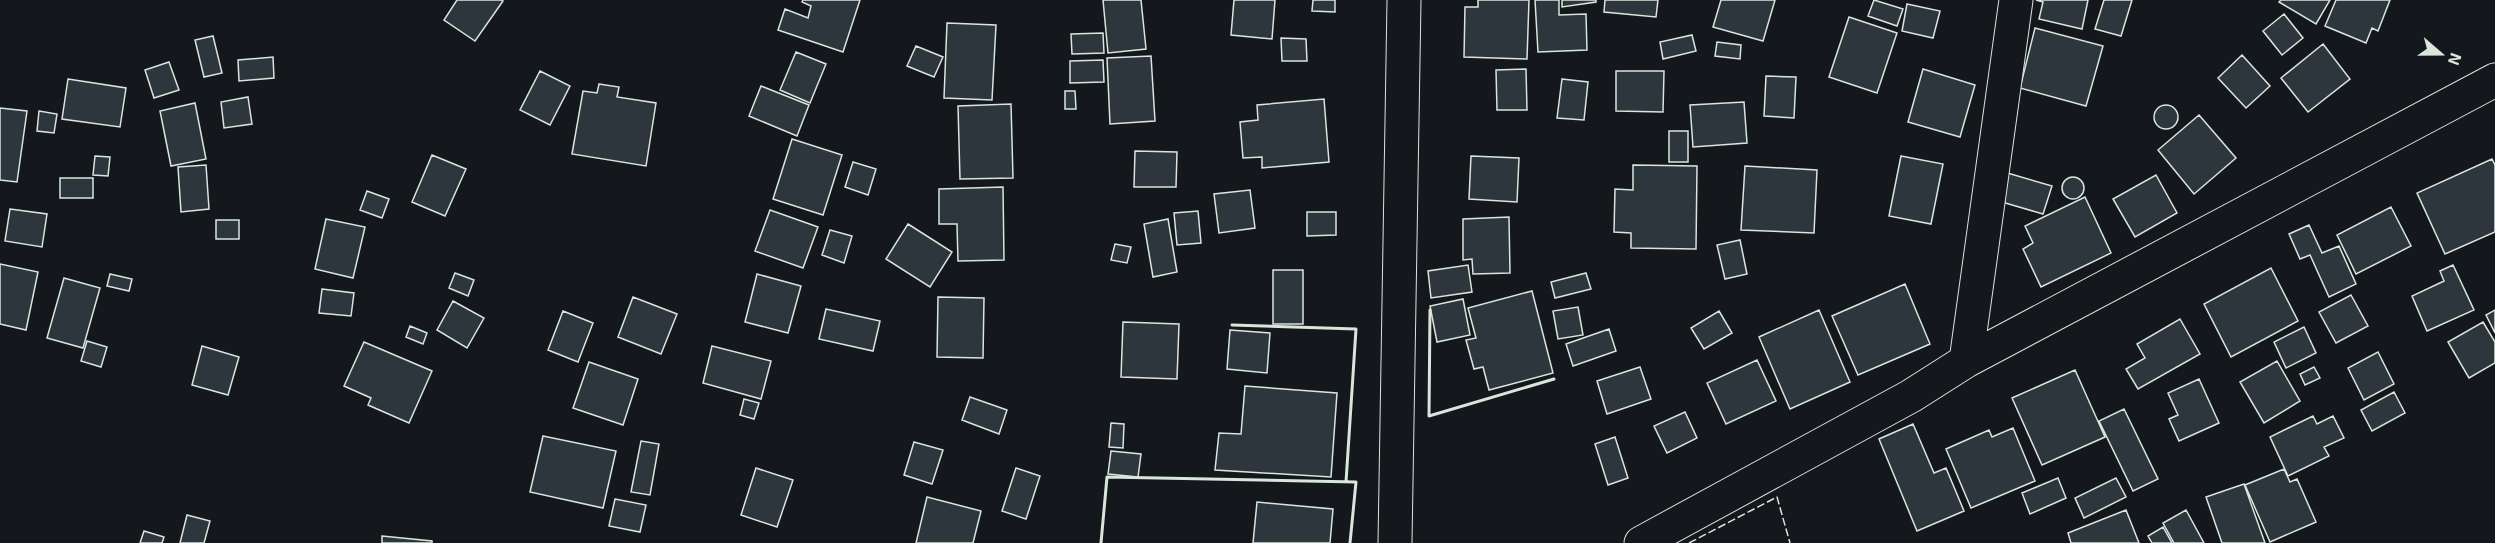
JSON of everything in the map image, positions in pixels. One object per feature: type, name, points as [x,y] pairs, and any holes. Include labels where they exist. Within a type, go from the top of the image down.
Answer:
[{"type":"street","points":[[1395,543],[1404,0]]},
{"type":"street","points":[[1966,361],[2016,0]]},
{"type":"street","points":[[1641,543],[1911,396],[1966,361],[2495,80]]},
{"type":"building","points":[[457,0],[503,1],[475,41],[444,20]]},
{"type":"building","points":[[803,0],[860,0],[843,52],[778,30],[785,9],[808,18],[811,6],[802,2]]},
{"type":"building","points":[[1103,0],[1141,0],[1146,49],[1108,53]]},
{"type":"building","points":[[1234,0],[1275,0],[1272,39],[1231,35]]},
{"type":"building","points":[[1313,0],[1335,0],[1335,12],[1312,11]]},
{"type":"building","points":[[1478,0],[1529,0],[1527,59],[1464,57],[1465,7],[1478,7]]},
{"type":"building","points":[[1535,0],[1559,0],[1559,15],[1586,14],[1587,50],[1538,52]]},
{"type":"building","points":[[1562,0],[1596,0],[1596,2],[1562,7]]},
{"type":"building","points":[[1605,0],[1658,0],[1656,17],[1604,12]]},
{"type":"building","points":[[1721,0],[1775,0],[1763,41],[1713,27]]},
{"type":"building","points":[[1874,0],[1903,9],[1897,26],[1868,16]]},
{"type":"building","points":[[2036,0],[2088,0],[2082,29],[2039,19],[2043,2]]},
{"type":"building","points":[[2104,0],[2132,0],[2121,36],[2095,29]]},
{"type":"building","points":[[2281,0],[2330,0],[2316,24],[2279,2]]},
{"type":"building","points":[[2336,0],[2390,0],[2378,31],[2372,28],[2366,43],[2325,26]]},
{"type":"building","points":[[1907,4],[1940,11],[1933,38],[1902,31]]},
{"type":"building","points":[[2284,14],[2303,38],[2282,55],[2263,31]]},
{"type":"building","points":[[1849,17],[1897,33],[1877,93],[1829,77]]},
{"type":"building","points":[[947,23],[996,25],[992,100],[944,98]]},
{"type":"building","points":[[2035,28],[2103,46],[2086,106],[2020,88]]},
{"type":"building","points":[[1103,33],[1104,53],[1072,54],[1071,34]]},
{"type":"building","points":[[1692,35],[1696,51],[1663,59],[1660,42]]},
{"type":"building","points":[[213,36],[222,73],[204,77],[195,40]]},
{"type":"building","points":[[1281,38],[1306,39],[1307,61],[1282,61]]},
{"type":"building","points":[[1717,42],[1741,45],[1740,59],[1715,56]]},
{"type":"building","points":[[2323,44],[2350,79],[2308,112],[2281,78]]},
{"type":"building","points":[[916,46],[943,57],[934,77],[907,66]]},
{"type":"building","points":[[796,52],[826,64],[810,103],[780,90]]},
{"type":"building","points":[[2242,55],[2270,86],[2246,108],[2218,78]]},
{"type":"building","points":[[1151,56],[1155,121],[1110,124],[1107,58]]},
{"type":"building","points":[[273,57],[274,78],[239,81],[238,60]]},
{"type":"building","points":[[1103,60],[1104,82],[1070,83],[1070,61]]},
{"type":"building","points":[[169,62],[179,90],[154,98],[145,70]]},
{"type":"building","points":[[1526,69],[1527,110],[1497,110],[1496,70]]},
{"type":"building","points":[[1923,69],[1975,85],[1960,137],[1908,122]]},
{"type":"building","points":[[540,71],[570,86],[550,125],[520,110]]},
{"type":"building","points":[[1616,71],[1664,71],[1663,112],[1616,111]]},
{"type":"building","points":[[1766,76],[1796,77],[1794,118],[1764,116]]},
{"type":"building","points":[[68,79],[126,88],[120,127],[62,119]]},
{"type":"building","points":[[1562,79],[1588,82],[1584,120],[1557,118]]},
{"type":"building","points":[[599,84],[619,87],[617,97],[656,103],[646,166],[572,154],[583,91],[597,93]]},
{"type":"building","points":[[761,86],[809,105],[797,136],[749,116]]},
{"type":"building","points":[[1065,91],[1075,91],[1076,109],[1065,109]]},
{"type":"building","points":[[248,97],[252,124],[224,128],[221,102]]},
{"type":"building","points":[[1324,99],[1329,162],[1262,168],[1262,157],[1243,158],[1240,122],[1258,120],[1257,105]]},
{"type":"building","points":[[1744,102],[1747,143],[1693,147],[1690,105]]},
{"type":"building","points":[[195,103],[206,159],[171,166],[160,111]]},
{"type":"building","points":[[1011,104],[1013,178],[960,179],[958,106]]},
{"type":"building","points":[[2166,105],[2175,108],[2178,117],[2175,126],[2166,129],[2157,126],[2154,117],[2157,108]]},
{"type":"building","points":[[0,108],[27,111],[17,182],[0,180]]},
{"type":"building","points":[[39,111],[57,114],[54,133],[37,131]]},
{"type":"building","points":[[2199,115],[2236,158],[2194,194],[2158,150]]},
{"type":"building","points":[[1669,131],[1688,131],[1688,162],[1669,162]]},
{"type":"building","points":[[792,139],[842,155],[823,215],[773,199]]},
{"type":"building","points":[[1135,151],[1177,152],[1176,187],[1134,187]]},
{"type":"building","points":[[432,155],[466,169],[445,216],[412,202]]},
{"type":"building","points":[[95,156],[110,157],[108,176],[93,175]]},
{"type":"building","points":[[1471,156],[1519,158],[1517,202],[1469,199]]},
{"type":"building","points":[[1901,156],[1943,164],[1931,224],[1889,216]]},
{"type":"building","points":[[2492,159],[2495,165],[2495,232],[2445,254],[2417,193]]},
{"type":"building","points":[[853,162],[876,169],[868,195],[845,187]]},
{"type":"building","points":[[206,165],[209,209],[181,212],[178,167]]},
{"type":"building","points":[[1633,165],[1697,166],[1696,249],[1631,248],[1631,233],[1614,232],[1615,189],[1633,190]]},
{"type":"building","points":[[1745,166],[1817,170],[1814,233],[1741,230]]},
{"type":"building","points":[[2004,172],[2052,186],[2043,214],[1995,200]]},
{"type":"building","points":[[2156,175],[2177,213],[2135,237],[2113,199]]},
{"type":"building","points":[[2073,177],[2081,180],[2084,188],[2081,196],[2073,199],[2065,196],[2062,188],[2065,180]]},
{"type":"building","points":[[60,178],[93,178],[93,198],[60,198]]},
{"type":"building","points":[[1003,187],[1004,260],[958,261],[957,224],[939,224],[939,189]]},
{"type":"building","points":[[1250,190],[1255,228],[1219,233],[1214,194]]},
{"type":"building","points":[[367,191],[389,199],[382,218],[360,210]]},
{"type":"building","points":[[2085,197],[2111,253],[2041,287],[2023,249],[2033,243],[2025,226]]},
{"type":"building","points":[[2391,207],[2411,246],[2356,274],[2337,235]]},
{"type":"building","points":[[10,209],[47,214],[42,247],[5,241]]},
{"type":"building","points":[[770,210],[818,227],[803,268],[755,251]]},
{"type":"building","points":[[1198,211],[1201,243],[1177,245],[1174,213]]},
{"type":"building","points":[[1307,212],[1336,212],[1336,235],[1307,236]]},
{"type":"building","points":[[1509,217],[1510,273],[1473,274],[1472,259],[1463,260],[1463,219]]},
{"type":"building","points":[[326,219],[365,227],[353,278],[315,269]]},
{"type":"building","points":[[1168,219],[1177,272],[1153,277],[1144,224]]},
{"type":"building","points":[[216,220],[239,220],[239,239],[216,239]]},
{"type":"building","points":[[908,224],[952,252],[930,287],[886,259]]},
{"type":"building","points":[[2309,225],[2322,253],[2339,246],[2356,284],[2329,297],[2310,255],[2300,259],[2289,234]]},
{"type":"building","points":[[830,230],[852,236],[844,263],[822,255]]},
{"type":"building","points":[[1740,240],[1747,274],[1725,279],[1717,245]]},
{"type":"building","points":[[1115,244],[1131,247],[1127,263],[1111,260]]},
{"type":"building","points":[[0,264],[38,272],[26,330],[0,324]]},
{"type":"building","points":[[1468,265],[1472,292],[1431,298],[1428,271]]},
{"type":"building","points":[[2453,265],[2474,310],[2427,331],[2412,296],[2444,281],[2440,271]]},
{"type":"building","points":[[2271,268],[2298,321],[2231,357],[2204,304]]},
{"type":"building","points":[[1273,270],[1303,270],[1303,324],[1273,324]]},
{"type":"building","points":[[455,273],[474,280],[468,296],[449,288]]},
{"type":"building","points":[[1586,273],[1591,289],[1555,298],[1551,282]]},
{"type":"building","points":[[110,274],[132,279],[129,291],[107,286]]},
{"type":"building","points":[[757,274],[801,286],[788,333],[745,322]]},
{"type":"building","points":[[64,278],[100,288],[83,348],[47,338]]},
{"type":"building","points":[[1905,284],[1930,344],[1858,375],[1832,316]]},
{"type":"building","points":[[322,289],[354,293],[351,316],[319,313]]},
{"type":"building","points":[[1532,291],[1553,373],[1489,390],[1483,367],[1474,369],[1466,340],[1476,338],[1468,308]]},
{"type":"building","points":[[2351,295],[2368,326],[2336,343],[2319,312]]},
{"type":"building","points":[[633,297],[677,314],[661,354],[618,337]]},
{"type":"building","points":[[938,297],[984,298],[983,358],[937,357]]},
{"type":"building","points":[[1463,299],[1470,335],[1437,342],[1430,306]]},
{"type":"building","points":[[453,301],[484,318],[467,348],[437,330]]},
{"type":"building","points":[[1578,307],[1583,335],[1558,339],[1553,311]]},
{"type":"building","points":[[826,309],[880,321],[873,351],[819,339]]},
{"type":"building","points":[[1819,310],[1850,382],[1790,409],[1759,337]]},
{"type":"building","points":[[2495,310],[2495,333],[2486,315]]},
{"type":"building","points":[[563,311],[593,323],[578,362],[548,350]]},
{"type":"building","points":[[1719,311],[1732,333],[1704,349],[1691,328]]},
{"type":"building","points":[[2180,319],[2200,354],[2138,389],[2126,369],[2145,358],[2137,344]]},
{"type":"building","points":[[1123,322],[1179,324],[1177,379],[1121,377]]},
{"type":"building","points":[[2483,322],[2495,342],[2495,363],[2469,378],[2448,342]]},
{"type":"building","points":[[410,326],[427,333],[423,344],[406,337]]},
{"type":"building","points":[[2304,327],[2316,353],[2286,368],[2274,342]]},
{"type":"building","points":[[1609,329],[1616,351],[1573,366],[1566,344]]},
{"type":"building","points":[[1230,330],[1270,333],[1267,373],[1227,369]]},
{"type":"building","points":[[87,341],[107,347],[101,367],[81,361]]},
{"type":"building","points":[[364,342],[432,371],[409,423],[368,405],[371,398],[344,386]]},
{"type":"building","points":[[202,346],[239,357],[228,395],[192,385]]},
{"type":"building","points":[[712,346],[771,361],[761,399],[703,383]]},
{"type":"building","points":[[2378,352],[2394,384],[2364,400],[2348,368]]},
{"type":"building","points":[[1757,360],[1776,401],[1726,424],[1707,383]]},
{"type":"building","points":[[2277,361],[2300,401],[2264,423],[2240,382]]},
{"type":"building","points":[[589,362],[638,379],[623,425],[573,408]]},
{"type":"building","points":[[1640,367],[1651,399],[1607,414],[1597,381]]},
{"type":"building","points":[[2314,367],[2320,378],[2305,385],[2300,374]]},
{"type":"building","points":[[2075,370],[2105,437],[2042,465],[2012,398]]},
{"type":"building","points":[[2199,379],[2219,423],[2179,441],[2169,419],[2178,415],[2168,393]]},
{"type":"building","points":[[1245,386],[1337,393],[1331,477],[1215,470],[1219,433],[1241,434]]},
{"type":"building","points":[[2394,392],[2405,413],[2372,431],[2361,410]]},
{"type":"building","points":[[970,397],[1007,410],[999,434],[962,420]]},
{"type":"building","points":[[744,399],[759,403],[754,419],[740,415]]},
{"type":"building","points":[[2124,409],[2158,479],[2133,491],[2099,421]]},
{"type":"building","points":[[1685,412],[1697,438],[1667,453],[1654,426]]},
{"type":"building","points":[[2313,416],[2317,424],[2333,416],[2344,438],[2324,447],[2329,456],[2288,476],[2270,437]]},
{"type":"building","points":[[1111,423],[1124,424],[1123,448],[1109,447]]},
{"type":"building","points":[[1913,424],[1934,473],[1946,468],[1964,511],[1917,531],[1879,439]]},
{"type":"building","points":[[2013,428],[2035,481],[1971,508],[1946,449],[1989,430],[1992,437]]},
{"type":"building","points":[[543,436],[616,451],[603,508],[530,492]]},
{"type":"building","points":[[1615,437],[1628,478],[1608,485],[1595,444]]},
{"type":"building","points":[[641,441],[659,444],[650,495],[631,492]]},
{"type":"building","points":[[914,442],[943,450],[932,484],[904,475]]},
{"type":"building","points":[[1111,451],[1141,454],[1138,477],[1108,474]]},
{"type":"building","points":[[756,468],[793,480],[777,527],[741,515]]},
{"type":"building","points":[[1016,468],[1040,476],[1026,519],[1002,511]]},
{"type":"building","points":[[2284,469],[2290,482],[2297,479],[2316,522],[2270,542],[2245,485]]},
{"type":"building","points":[[2058,478],[2066,498],[2030,514],[2022,493]]},
{"type":"building","points":[[2116,478],[2126,497],[2084,518],[2075,498]]},
{"type":"building","points":[[2244,484],[2265,543],[2222,543],[2206,497]]},
{"type":"building","points":[[927,497],[981,511],[973,543],[916,543]]},
{"type":"building","points":[[615,499],[646,505],[640,532],[609,526]]},
{"type":"building","points":[[1257,502],[1333,509],[1330,543],[1253,543]]},
{"type":"building","points":[[2126,510],[2139,543],[2071,543],[2068,533]]},
{"type":"building","points":[[2186,510],[2204,543],[2174,543],[2163,523]]},
{"type":"building","points":[[187,515],[210,521],[204,543],[180,543]]},
{"type":"building","points":[[2163,527],[2172,543],[2152,543],[2148,536]]},
{"type":"building","points":[[144,531],[164,537],[162,543],[140,543]]},
{"type":"building","points":[[382,536],[432,541],[432,543],[382,543]]},
{"type":"fence","points":[[1689,543],[1777,497],[1790,543]]},
{"type":"wall","points":[[1430,310],[1429,416],[1554,379]]},
{"type":"wall","points":[[1232,325],[1356,329],[1346,482]]},
{"type":"wall","points":[[1101,543],[1107,477],[1356,482],[1350,543]]}]
